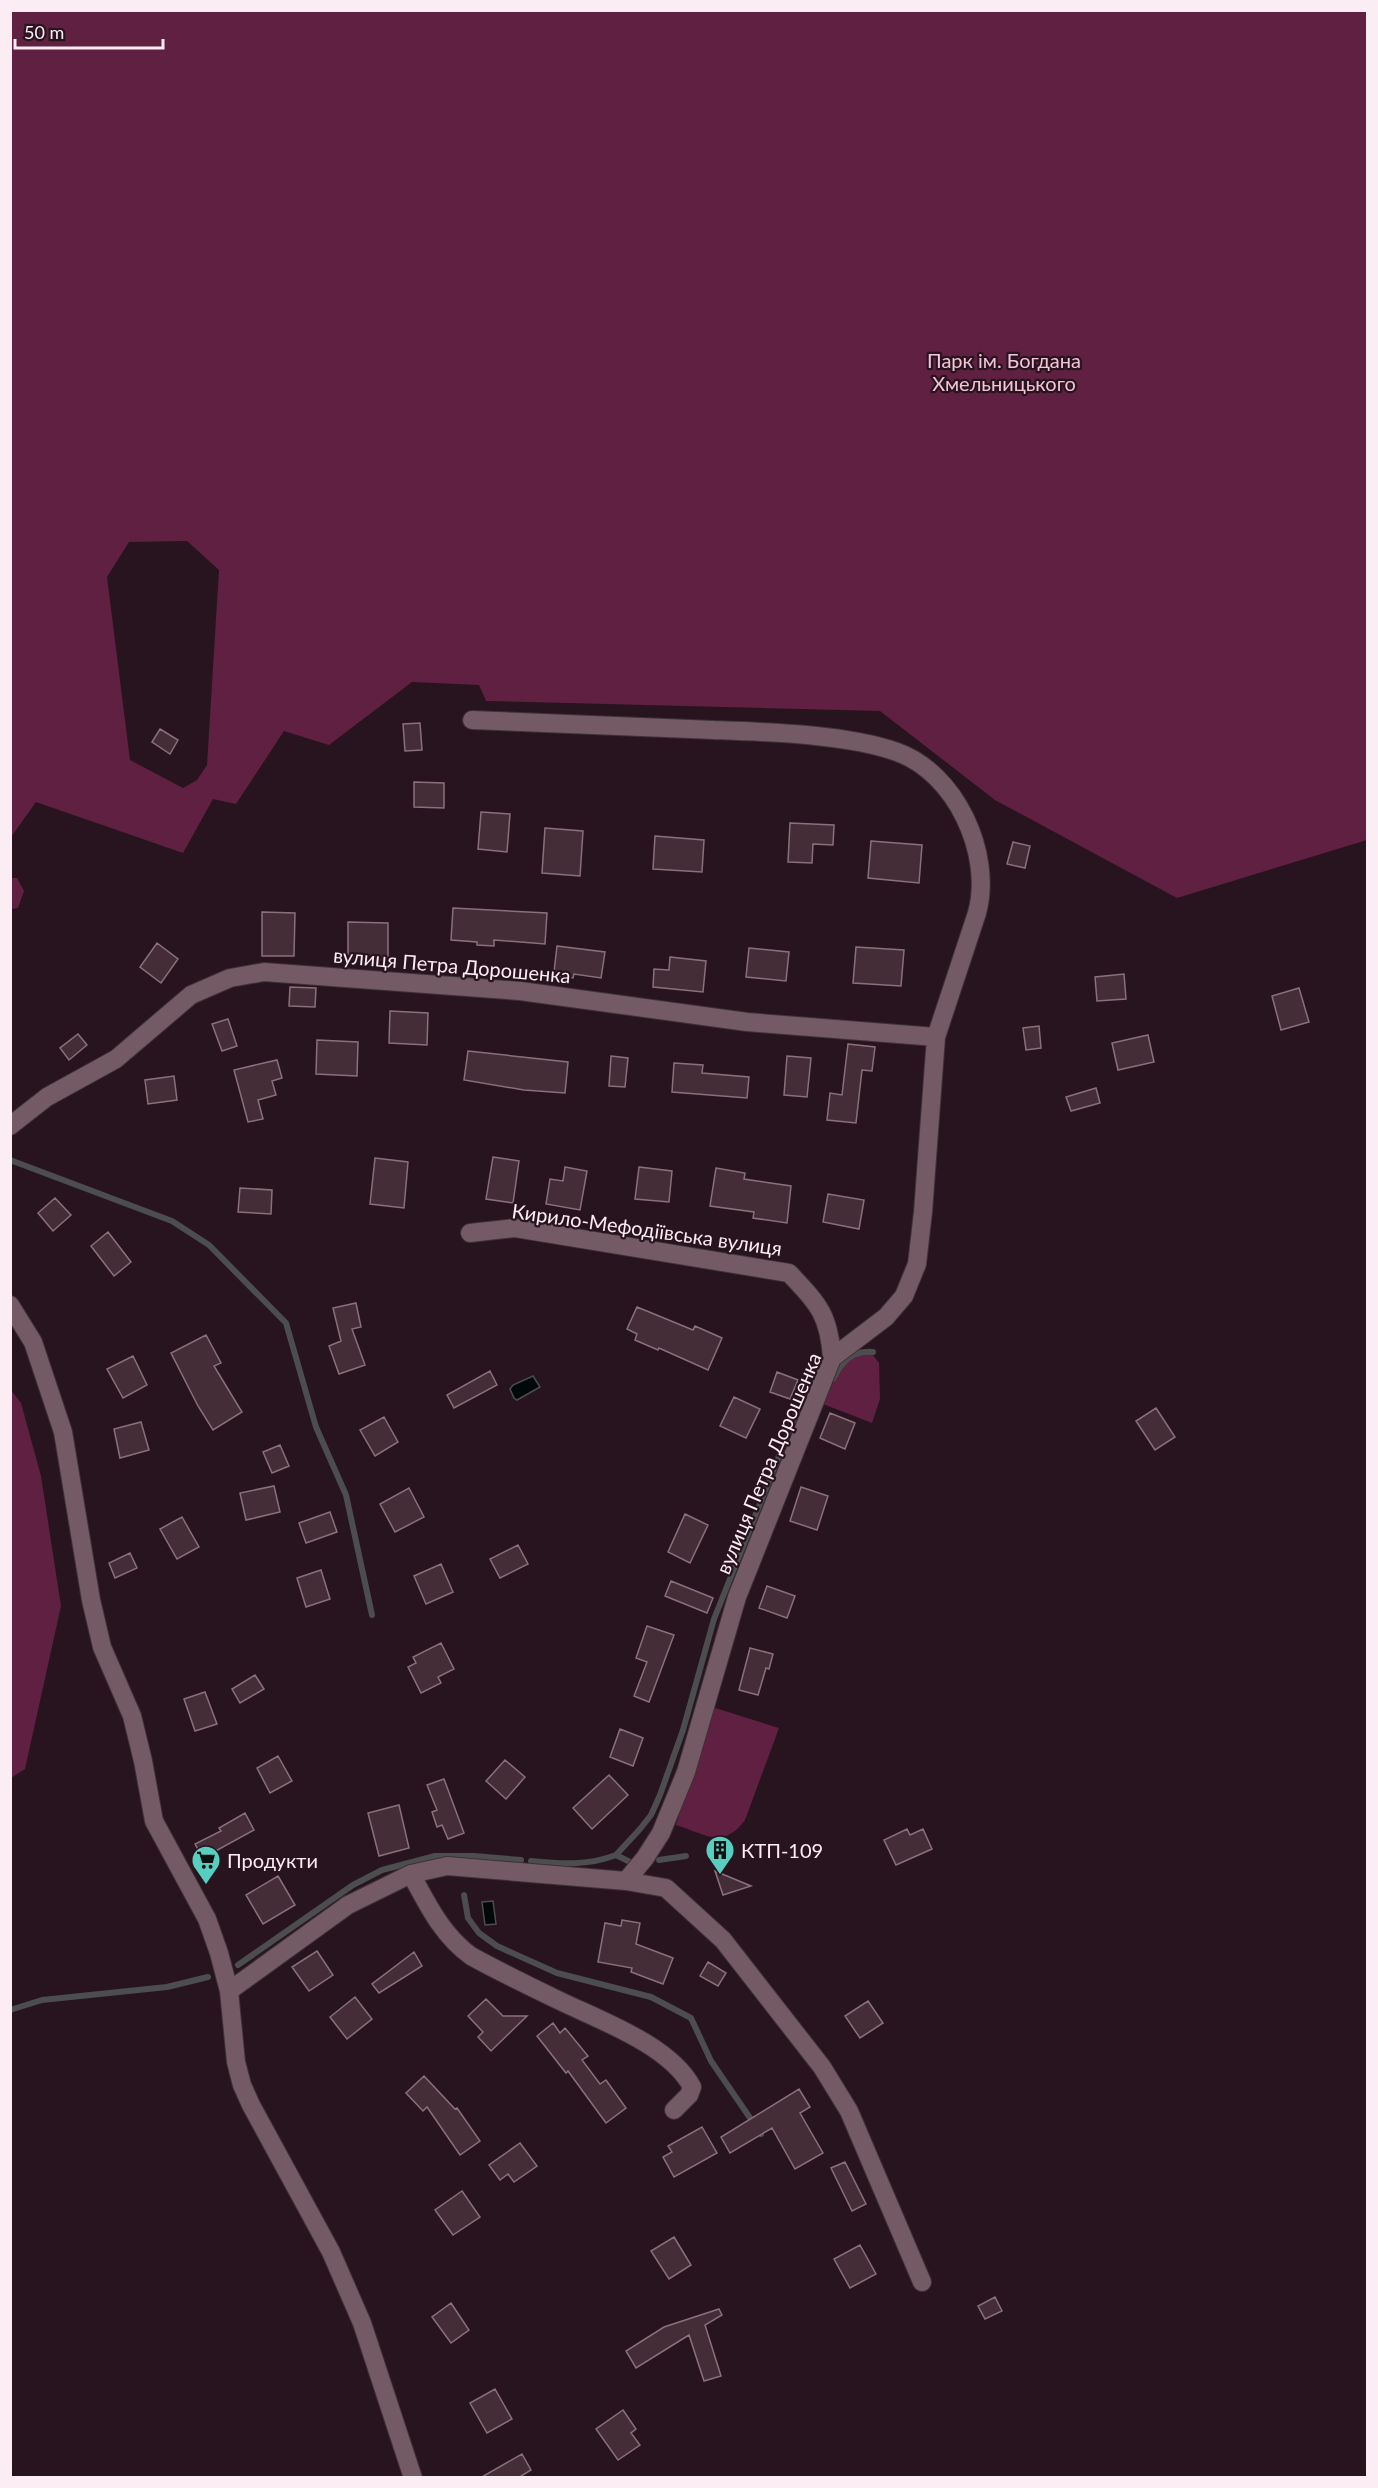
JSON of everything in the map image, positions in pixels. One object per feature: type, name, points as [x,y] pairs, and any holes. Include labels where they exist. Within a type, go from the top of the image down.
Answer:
[{"type":"street","name":"вулиця Петра Дорошенка","points":[[472,720],[765,732],[851,741],[898,752],[917,762],[941,783],[954,801],[969,826],[977,848],[982,873],[982,896],[936,1036],[917,1264],[904,1296],[886,1317],[832,1359],[736,1597],[686,1772],[661,1833],[645,1858],[626,1881]]},
{"type":"street","name":"вулиця Петра Дорошенка","points":[[10,1126],[47,1097],[116,1059],[191,995],[230,978],[264,972],[520,991],[747,1022],[936,1036]]},
{"type":"street","name":"Кирило-Мефодіївська вулиця","points":[[470,1233],[515,1228],[789,1272],[820,1307],[830,1333],[832,1359]]},
{"type":"street","points":[[10,1305],[33,1341],[63,1432],[90,1600],[102,1647],[132,1716],[154,1821],[207,1919],[219,1953],[229,1991],[236,2062],[242,2085],[336,2262],[362,2324],[413,2478]]},
{"type":"street","points":[[229,1991],[348,1905],[411,1874],[447,1866],[626,1881],[666,1888],[694,1911],[723,1940],[801,2037],[822,2067],[849,2111],[922,2282]]},
{"type":"street","points":[[411,1874],[440,1926],[456,1945],[471,1956],[641,2041],[670,2061],[688,2079],[692,2087],[689,2095],[674,2110]]},
{"type":"green space","name":"Парк ім. Богдана Хмельницького","points":[[11,10],[1367,11],[1367,840],[1177,898],[995,800],[880,711],[486,701],[479,685],[412,682],[329,745],[284,731],[236,804],[213,799],[183,853],[36,802],[11,837]],"holes":[[[187,541],[219,570],[207,765],[197,780],[183,788],[130,760],[107,577],[129,542]]]},
{"type":"green space","points":[[11,878],[17,878],[24,891],[18,908],[11,909]]},
{"type":"green space","points":[[860,1352],[872,1354],[879,1363],[880,1399],[872,1423],[823,1404],[842,1368]]},
{"type":"green space","points":[[10,1389],[21,1403],[41,1476],[61,1606],[25,1769],[11,1778]]},
{"type":"green space","points":[[712,1707],[779,1728],[745,1820],[729,1835],[721,1837],[705,1835],[676,1825]]},
{"type":"shaded area","points":[[533,1376],[540,1387],[517,1400],[514,1398],[510,1389],[513,1385]]},
{"type":"shaded area","points":[[493,1901],[496,1924],[485,1925],[482,1902]]},
{"type":"building","points":[[420,723],[422,750],[405,751],[403,724]]},
{"type":"building","points":[[160,729],[178,740],[170,754],[152,742]]},
{"type":"building","points":[[414,782],[444,783],[444,808],[414,807]]},
{"type":"building","points":[[481,812],[510,814],[507,852],[478,849]]},
{"type":"building","points":[[790,823],[834,825],[833,845],[813,844],[812,863],[788,862]]},
{"type":"building","points":[[545,828],[583,831],[580,876],[542,873]]},
{"type":"building","points":[[655,836],[704,840],[702,872],[653,869]]},
{"type":"building","points":[[871,841],[922,845],[919,883],[868,878]]},
{"type":"building","points":[[1013,842],[1030,846],[1025,868],[1007,864]]},
{"type":"building","points":[[453,908],[547,913],[545,944],[494,940],[494,946],[451,940]]},
{"type":"building","points":[[262,912],[295,913],[294,956],[262,956]]},
{"type":"building","points":[[348,922],[388,923],[388,960],[348,959]]},
{"type":"building","points":[[157,943],[178,959],[161,983],[140,967]]},
{"type":"building","points":[[557,946],[605,952],[601,978],[574,974],[573,978],[557,976],[558,973],[554,972]]},
{"type":"building","points":[[856,947],[904,950],[901,986],[853,983]]},
{"type":"building","points":[[749,948],[789,952],[786,981],[746,977]]},
{"type":"building","points":[[670,957],[706,961],[703,992],[653,987],[654,969],[669,970]]},
{"type":"building","points":[[1124,974],[1126,999],[1097,1001],[1095,977]]},
{"type":"building","points":[[290,987],[316,988],[315,1007],[289,1006]]},
{"type":"building","points":[[1299,988],[1309,1022],[1281,1030],[1272,996]]},
{"type":"building","points":[[390,1011],[428,1013],[427,1045],[389,1043]]},
{"type":"building","points":[[228,1019],[237,1046],[222,1051],[212,1024]]},
{"type":"building","points":[[1039,1026],[1041,1048],[1026,1050],[1023,1028]]},
{"type":"building","points":[[78,1034],[87,1045],[69,1060],[60,1048]]},
{"type":"building","points":[[1148,1035],[1154,1062],[1118,1070],[1112,1043]]},
{"type":"building","points":[[317,1040],[358,1042],[357,1076],[316,1074]]},
{"type":"building","points":[[848,1044],[875,1047],[872,1071],[862,1070],[856,1123],[827,1120],[830,1093],[842,1095]]},
{"type":"building","points":[[468,1051],[568,1062],[565,1093],[524,1090],[464,1080]]},
{"type":"building","points":[[611,1056],[628,1058],[625,1087],[609,1086]]},
{"type":"building","points":[[787,1056],[811,1058],[807,1097],[784,1095]]},
{"type":"building","points":[[277,1060],[282,1078],[272,1081],[276,1095],[258,1100],[263,1119],[248,1122],[234,1070]]},
{"type":"building","points":[[674,1063],[703,1065],[702,1073],[749,1077],[747,1098],[672,1092]]},
{"type":"building","points":[[174,1076],[177,1100],[148,1104],[145,1080]]},
{"type":"building","points":[[1096,1088],[1100,1103],[1071,1111],[1066,1097]]},
{"type":"building","points":[[493,1157],[519,1161],[513,1203],[486,1199]]},
{"type":"building","points":[[375,1158],[408,1162],[404,1208],[370,1204]]},
{"type":"building","points":[[565,1167],[587,1171],[580,1210],[546,1204],[550,1179],[563,1181]]},
{"type":"building","points":[[639,1167],[672,1171],[669,1202],[635,1199]]},
{"type":"building","points":[[716,1168],[745,1173],[744,1179],[791,1186],[787,1223],[753,1218],[754,1212],[710,1206]]},
{"type":"building","points":[[240,1188],[272,1190],[271,1214],[238,1212]]},
{"type":"building","points":[[828,1194],[864,1200],[859,1229],[823,1222]]},
{"type":"building","points":[[55,1198],[71,1215],[53,1231],[38,1213]]},
{"type":"building","points":[[108,1232],[131,1262],[114,1276],[91,1246]]},
{"type":"building","points":[[356,1303],[361,1327],[352,1329],[365,1365],[339,1374],[329,1346],[341,1341],[333,1308]]},
{"type":"building","points":[[637,1307],[693,1330],[695,1326],[722,1338],[708,1370],[635,1340],[637,1334],[627,1329]]},
{"type":"building","points":[[206,1335],[221,1363],[214,1366],[242,1412],[213,1430],[171,1353]]},
{"type":"building","points":[[133,1356],[147,1385],[123,1398],[107,1369]]},
{"type":"building","points":[[490,1371],[497,1385],[454,1408],[447,1395]]},
{"type":"building","points":[[777,1372],[798,1380],[790,1399],[770,1392]]},
{"type":"building","points":[[734,1397],[760,1409],[746,1438],[720,1426]]},
{"type":"building","points":[[1156,1408],[1175,1437],[1155,1450],[1136,1421]]},
{"type":"building","points":[[830,1413],[855,1423],[845,1449],[820,1438]]},
{"type":"building","points":[[384,1417],[398,1442],[375,1456],[360,1430]]},
{"type":"building","points":[[141,1422],[149,1450],[120,1458],[114,1429]]},
{"type":"building","points":[[280,1445],[289,1466],[272,1473],[263,1452]]},
{"type":"building","points":[[274,1486],[280,1512],[246,1520],[240,1493]]},
{"type":"building","points":[[801,1487],[828,1496],[817,1530],[790,1521]]},
{"type":"building","points":[[409,1488],[424,1517],[395,1532],[380,1504]]},
{"type":"building","points":[[330,1512],[337,1532],[306,1543],[299,1523]]},
{"type":"building","points":[[685,1514],[708,1525],[690,1563],[668,1552]]},
{"type":"building","points":[[182,1517],[199,1547],[177,1559],[160,1529]]},
{"type":"building","points":[[518,1545],[528,1564],[500,1578],[490,1559]]},
{"type":"building","points":[[130,1553],[137,1568],[115,1578],[109,1563]]},
{"type":"building","points":[[441,1564],[453,1592],[426,1604],[414,1576]]},
{"type":"building","points":[[321,1570],[330,1599],[306,1607],[297,1578]]},
{"type":"building","points":[[671,1581],[713,1598],[707,1613],[665,1596]]},
{"type":"building","points":[[767,1586],[795,1596],[787,1618],[759,1608]]},
{"type":"building","points":[[647,1626],[674,1635],[649,1702],[634,1696],[647,1662],[636,1658]]},
{"type":"building","points":[[441,1643],[454,1669],[438,1677],[441,1683],[421,1693],[408,1667],[416,1663],[413,1657]]},
{"type":"building","points":[[750,1648],[773,1654],[758,1695],[739,1690]]},
{"type":"building","points":[[255,1675],[264,1689],[240,1703],[232,1689]]},
{"type":"building","points":[[205,1692],[217,1724],[195,1731],[184,1699]]},
{"type":"building","points":[[620,1729],[643,1738],[633,1766],[610,1757]]},
{"type":"building","points":[[278,1756],[292,1781],[270,1793],[257,1768]]},
{"type":"building","points":[[505,1760],[525,1777],[506,1799],[486,1781]]},
{"type":"building","points":[[609,1775],[628,1795],[592,1829],[573,1808]]},
{"type":"building","points":[[444,1779],[464,1833],[448,1839],[442,1825],[437,1827],[432,1812],[437,1810],[427,1785]]},
{"type":"building","points":[[399,1805],[409,1848],[379,1856],[368,1813]]},
{"type":"building","points":[[245,1813],[254,1830],[203,1858],[195,1844],[221,1831],[219,1828]]},
{"type":"building","points":[[907,1829],[910,1835],[923,1829],[932,1849],[896,1865],[884,1840]]},
{"type":"building","points":[[715,1871],[751,1886],[723,1895]]},
{"type":"building","points":[[278,1876],[295,1905],[263,1924],[246,1895]]},
{"type":"building","points":[[622,1920],[640,1923],[636,1944],[673,1958],[663,1984],[631,1972],[632,1968],[598,1962],[605,1923],[621,1926]]},
{"type":"building","points":[[317,1951],[333,1975],[309,1991],[292,1967]]},
{"type":"building","points":[[414,1952],[422,1966],[379,1993],[372,1984]]},
{"type":"building","points":[[708,1962],[726,1973],[718,1986],[700,1976]]},
{"type":"building","points":[[355,1997],[372,2019],[347,2039],[330,2017]]},
{"type":"building","points":[[486,1999],[503,2016],[527,2016],[491,2051],[478,2037],[483,2032],[468,2016]]},
{"type":"building","points":[[868,2001],[883,2023],[860,2038],[845,2016]]},
{"type":"building","points":[[553,2023],[560,2033],[565,2028],[588,2056],[582,2060],[600,2084],[606,2080],[626,2108],[606,2123],[568,2071],[566,2073],[537,2036]]},
{"type":"building","points":[[424,2076],[455,2109],[457,2108],[480,2141],[460,2155],[427,2107],[423,2111],[406,2093]]},
{"type":"building","points":[[799,2089],[810,2107],[800,2113],[823,2153],[795,2169],[772,2128],[730,2153],[721,2137]]},
{"type":"building","points":[[702,2127],[717,2153],[674,2177],[663,2157],[672,2152],[668,2146]]},
{"type":"building","points":[[520,2143],[537,2166],[514,2182],[508,2174],[500,2180],[489,2165]]},
{"type":"building","points":[[845,2162],[866,2204],[852,2211],[831,2168]]},
{"type":"building","points":[[462,2191],[480,2217],[453,2235],[435,2210]]},
{"type":"building","points":[[674,2237],[691,2265],[669,2279],[651,2251]]},
{"type":"building","points":[[860,2245],[876,2274],[850,2288],[834,2259]]},
{"type":"building","points":[[995,2297],[1002,2311],[985,2319],[978,2306]]},
{"type":"building","points":[[451,2303],[469,2330],[451,2343],[432,2317]]},
{"type":"building","points":[[719,2309],[722,2315],[705,2325],[721,2376],[704,2381],[689,2335],[636,2368],[626,2351],[664,2327]]},
{"type":"building","points":[[495,2389],[512,2419],[487,2433],[470,2403]]},
{"type":"building","points":[[623,2410],[636,2429],[631,2433],[640,2445],[618,2460],[596,2429]]},
{"type":"building","points":[[522,2454],[531,2470],[518,2478],[480,2478]]},
{"type":"waterway","points":[[10,1160],[172,1221],[209,1245],[286,1323],[316,1427],[346,1495],[372,1615]]},
{"type":"waterway","points":[[833,1379],[844,1362],[853,1355],[873,1352]]},
{"type":"waterway","points":[[616,1855],[651,1815],[660,1795],[683,1730],[714,1619],[799,1406]]},
{"type":"waterway","points":[[531,1861],[584,1863],[616,1855],[630,1862]]},
{"type":"waterway","points":[[238,1965],[353,1885],[382,1870],[435,1856],[474,1856],[521,1860]]},
{"type":"waterway","points":[[659,1860],[686,1856]]},
{"type":"waterway","points":[[464,1895],[468,1918],[479,1933],[497,1946],[557,1973],[651,1997],[691,2018],[711,2061],[761,2134]]},
{"type":"waterway","points":[[10,2010],[42,2000],[167,1987],[208,1977]]},
{"type":"place","name":"КТП-109","points":[[720,1876]]},
{"type":"place","name":"Продукти","points":[[206,1886]]}]
